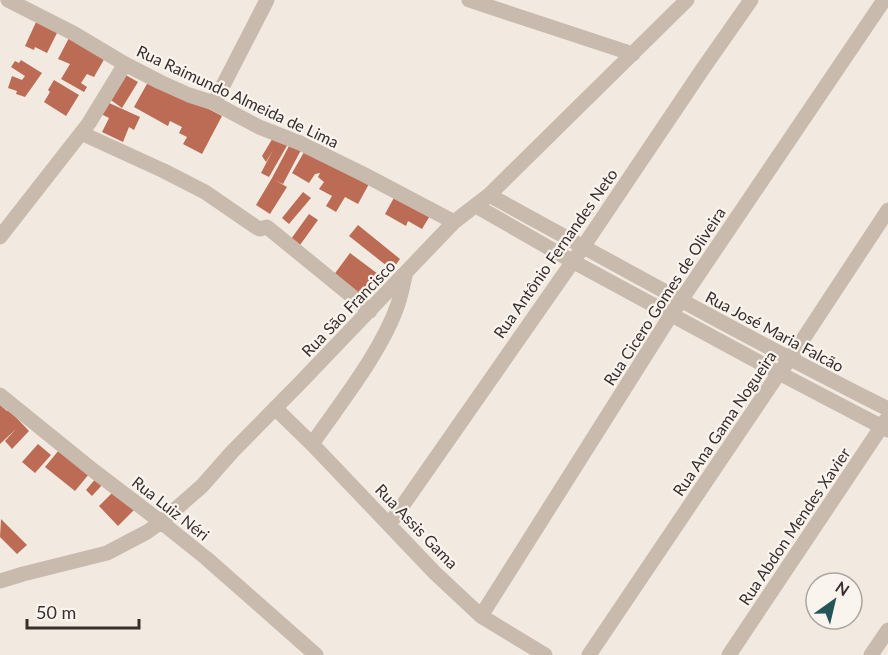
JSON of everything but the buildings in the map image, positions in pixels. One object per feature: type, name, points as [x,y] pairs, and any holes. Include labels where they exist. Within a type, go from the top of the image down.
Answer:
[{"type":"street","name":"Rua Raimundo Almeida de Lima","points":[[8,0],[73,33],[125,64],[259,127],[319,152],[454,222]]},
{"type":"street","points":[[214,104],[267,0]]},
{"type":"street","points":[[469,0],[633,54]]},
{"type":"street","name":"Rua São Francisco","points":[[0,582],[107,553],[161,522],[202,486],[454,222],[489,195],[687,0]]},
{"type":"street","name":"Rua Antônio Fernandes Neto","points":[[389,525],[583,247],[751,0]]},
{"type":"street","name":"Rua Cicero Gomes de Oliveira","points":[[481,616],[671,315],[884,0]]},
{"type":"street","points":[[0,237],[81,133],[125,64]]},
{"type":"street","points":[[81,133],[195,187],[256,227],[260,229],[267,227],[370,311]]},
{"type":"street","name":"Rua José Maria Falcão","points":[[489,195],[681,301],[888,409]]},
{"type":"street","points":[[476,206],[572,261],[779,373],[886,425]]},
{"type":"street","name":"Rua Ana Gama Nogueira","points":[[589,655],[888,210]]},
{"type":"street","points":[[312,444],[377,347],[398,304],[406,274]]},
{"type":"street","name":"Rua Luiz Néri","points":[[0,395],[206,558],[316,655]]},
{"type":"street","name":"Rua Assis Gama","points":[[275,408],[435,573],[481,616],[545,655]]},
{"type":"street","name":"Rua Abdon Mendes Xavier","points":[[729,655],[886,425]]},
{"type":"street","points":[[872,655],[888,630]]}]
